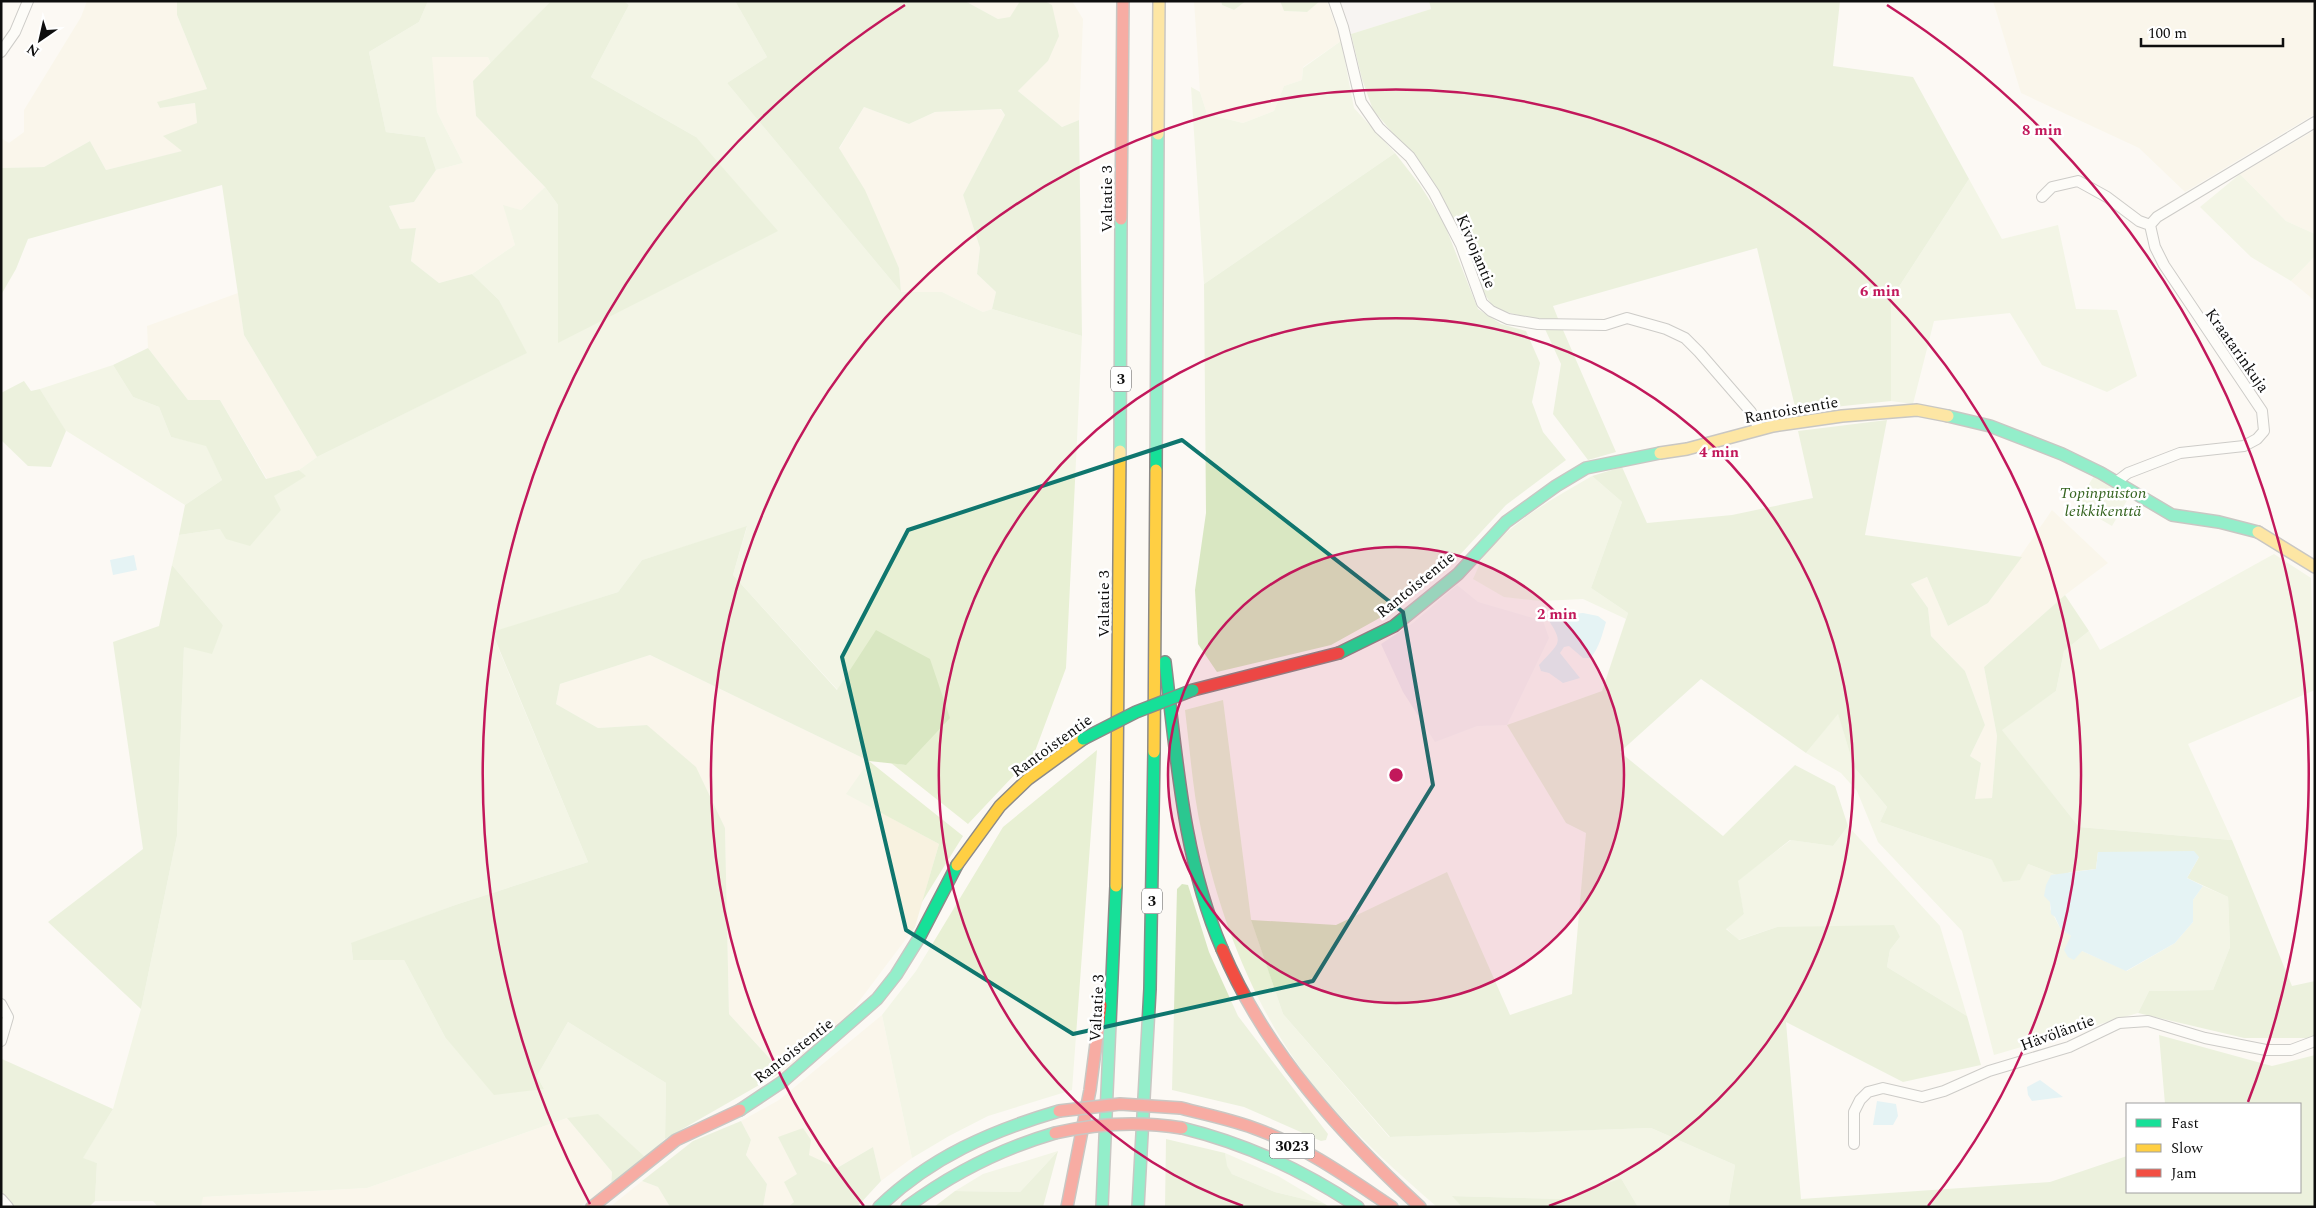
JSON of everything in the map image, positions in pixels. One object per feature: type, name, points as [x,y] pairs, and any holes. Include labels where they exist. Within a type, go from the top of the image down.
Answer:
[{"type":"main road","name":"Valtatie 3","points":[[1102,1207],[1116,920],[1122,1]]},
{"type":"main road","name":"3","points":[[1138,1207],[1150,989],[1157,596],[1159,1]]},
{"type":"main road","name":"Rantoistentie","points":[[592,1207],[676,1140],[738,1111],[782,1082],[877,999],[896,975],[919,938],[953,870],[1000,806],[1028,778],[1083,739],[1111,722],[1142,708],[1193,690],[1323,658],[1344,651],[1394,626],[1458,574],[1506,522],[1556,486],[1586,468],[1614,461],[1687,449],[1759,429],[1868,413],[1903,410],[1933,412],[2013,434],[2062,454],[2116,482],[2172,515],[2219,522],[2262,534],[2315,567]]},
{"type":"main road","points":[[1157,596],[1184,818],[1195,873],[1211,922],[1250,1005],[1298,1079],[1334,1123],[1420,1207]]},
{"type":"main road","points":[[1068,1207],[1090,1090],[1101,1008],[1116,920]]},
{"type":"main road","name":"3023","points":[[879,1207],[915,1174],[956,1149],[1016,1123],[1059,1111],[1099,1104],[1152,1104],[1181,1108],[1225,1120],[1276,1138],[1334,1169],[1392,1207]]},
{"type":"main road","name":"3023","points":[[906,1207],[969,1163],[1026,1140],[1099,1124],[1136,1123],[1182,1128],[1238,1142],[1266,1153],[1358,1207]]},
{"type":"street","points":[[1,52],[15,32],[28,1]]},
{"type":"street","name":"Kiviojantie","points":[[1334,1],[1343,27],[1361,102],[1379,128],[1410,157],[1434,193],[1461,244],[1482,303],[1491,311],[1508,319],[1538,324],[1605,325],[1627,318],[1666,329],[1685,338],[1699,352],[1751,412],[1759,429]]},
{"type":"street","points":[[2042,196],[2052,187],[2078,181],[2108,197],[2139,221],[2150,225],[2157,217],[2315,122]]},
{"type":"street","name":"Kraatarinkuja","points":[[2116,482],[2128,473],[2180,453],[2244,446],[2257,439],[2264,431],[2264,421],[2260,406],[2164,265],[2155,247],[2150,225]]},
{"type":"street","points":[[1,1004],[8,1017],[1,1041]]},
{"type":"street","name":"Hävöläntie","points":[[1854,1144],[1854,1112],[1860,1100],[1868,1092],[1883,1088],[1922,1097],[1944,1091],[1989,1071],[2069,1047],[2119,1023],[2148,1021],[2205,1038],[2266,1050],[2291,1050],[2315,1041]]},
{"type":"street","points":[[1,1199],[8,1207]]},
{"type":"highlighted area","points":[[1182,440],[1403,612],[1433,785],[1313,981],[1073,1034],[906,930],[842,657],[908,530]]},
{"type":"shaded area","points":[[87,1],[177,1],[177,15],[207,89],[160,108],[196,103],[197,123],[183,151],[106,170],[90,141],[44,167],[1,168],[1,138],[9,143],[24,132],[24,110],[81,17]]},
{"type":"shaded area","points":[[965,1],[1020,1],[1010,18],[998,19]]},
{"type":"shaded area","points":[[1045,1],[1072,1],[1083,19],[1079,120],[1062,127],[1018,91],[1048,61],[1052,5]]},
{"type":"shaded area","points":[[1194,1],[1221,1],[1222,5],[1234,10],[1246,1],[1280,1],[1284,11],[1306,12],[1320,1],[1327,1],[1341,41],[1303,67],[1302,80],[1284,86],[1274,111],[1243,123],[1207,114],[1200,92]]},
{"type":"shaded area","points":[[1340,1],[1429,1],[1431,9],[1351,34]]},
{"type":"shaded area","points":[[1993,1],[2315,1],[2315,114],[2185,192],[2139,148],[2021,93]]},
{"type":"shaded area","points":[[431,57],[488,57],[491,64],[474,81],[476,116],[545,187],[521,210],[504,206],[515,245],[472,274],[439,283],[411,261],[416,229],[400,229],[389,206],[414,202],[436,170],[463,163],[437,112]]},
{"type":"shaded area","points":[[864,107],[909,124],[935,112],[1000,109],[1005,115],[963,195],[980,248],[977,274],[996,292],[992,309],[983,312],[942,292],[901,292],[899,268],[839,149]]},
{"type":"shaded area","points":[[2315,130],[2315,234],[2286,221],[2240,174]]},
{"type":"shaded area","points":[[2315,256],[2315,301],[2291,281]]},
{"type":"shaded area","points":[[238,293],[244,335],[317,457],[299,470],[267,479],[220,400],[188,400],[148,348],[147,326]]},
{"type":"shaded area","points":[[2052,510],[2108,563],[2065,595],[1984,667],[1997,736],[1992,799],[1975,799],[1981,763],[1970,756],[1985,725],[1965,671],[1931,636],[1928,608],[1911,584],[1927,577],[1948,626],[1988,603]]},
{"type":"shaded area","points":[[1457,585],[1478,602],[1543,621],[1549,638],[1507,725],[1477,726],[1435,742],[1403,692],[1381,644],[1413,623]]},
{"type":"shaded area","points":[[650,655],[869,761],[847,794],[939,844],[915,927],[848,1016],[782,1072],[729,1014],[725,828],[647,725],[598,728],[556,704],[560,684]]},
{"type":"shaded area","points":[[882,1015],[912,1158],[881,1181],[873,1147],[837,1168],[808,1155],[798,1174],[794,1202],[788,1207],[763,1207],[767,1184],[746,1155],[751,1140],[741,1121],[779,1100]]},
{"type":"shaded area","points":[[567,1118],[612,1172],[611,1187],[578,1207],[201,1207],[202,1197],[367,1188]]},
{"type":"shaded area","points":[[642,1181],[658,1187],[670,1207],[610,1207]]},
{"type":"green space","points":[[177,1],[428,1],[419,22],[369,52],[386,132],[425,137],[436,170],[414,202],[389,206],[400,229],[416,228],[411,261],[439,283],[472,274],[499,300],[527,353],[317,457],[244,335],[222,185],[28,239],[16,269],[1,295],[1,168],[44,167],[90,141],[106,170],[182,151],[163,136],[197,123],[195,103],[160,108],[157,102],[207,89],[177,15]]},
{"type":"green space","points":[[428,1],[551,1],[491,64],[488,57],[432,57],[437,112],[463,163],[436,170],[425,137],[386,132],[369,52],[419,22]]},
{"type":"green space","points":[[551,1],[624,1],[629,5],[591,77],[696,137],[778,231],[558,343],[558,205],[545,187],[476,116],[473,81]]},
{"type":"green space","points":[[624,1],[735,1],[767,57],[727,83],[901,292],[942,292],[983,312],[992,309],[1082,336],[1066,668],[1034,754],[968,824],[891,763],[906,765],[733,575],[747,527],[642,560],[618,592],[492,633],[588,862],[455,905],[351,944],[353,960],[404,960],[445,1037],[544,1089],[537,1076],[568,1022],[666,1083],[665,1139],[646,1158],[567,1118],[367,1188],[203,1197],[201,1207],[158,1207],[153,1201],[95,1201],[97,1163],[82,1159],[113,1109],[141,1009],[177,836],[184,647],[223,625],[172,565],[179,535],[220,529],[305,476],[299,470],[317,457],[526,353],[499,300],[472,274],[515,245],[503,205],[521,210],[545,187],[558,205],[558,342],[696,137],[591,77],[629,5]]},
{"type":"green space","points":[[735,1],[965,1],[998,19],[1010,17],[1020,1],[1045,1],[1052,5],[1059,36],[1048,61],[1018,91],[1062,127],[1079,120],[1082,336],[992,309],[996,292],[977,274],[980,248],[963,195],[1005,115],[1001,109],[935,112],[909,124],[864,107],[839,148],[865,190],[899,268],[901,292],[727,83],[767,57]]},
{"type":"green space","points":[[1221,1],[1246,1],[1234,10],[1222,5]]},
{"type":"green space","points":[[1280,1],[1320,1],[1307,12],[1284,11]]},
{"type":"green space","points":[[1429,1],[1840,1],[1833,66],[1913,77],[1969,179],[1891,299],[1891,401],[1796,411],[1757,248],[1553,306],[1559,321],[1526,317],[1495,309],[1485,295],[1470,258],[1398,139],[1373,110],[1362,79],[1351,34],[1431,9]]},
{"type":"green space","points":[[1341,41],[1354,108],[1395,153],[1204,284],[1191,87],[1200,92],[1207,114],[1243,123],[1274,111],[1284,86],[1302,80],[1303,68]]},
{"type":"green space","points":[[1395,153],[1420,185],[1444,223],[1478,309],[1501,324],[1526,331],[1540,363],[1532,402],[1543,432],[1566,460],[1506,505],[1444,572],[1385,615],[1331,645],[1217,672],[1198,644],[1195,590],[1206,513],[1204,284]]},
{"type":"green space","points":[[2240,174],[2286,221],[2315,234],[2315,256],[2291,281],[2251,257],[2200,207]]},
{"type":"green space","points":[[1969,179],[2002,239],[2058,225],[2076,309],[2117,310],[2137,376],[2107,392],[2042,365],[2010,313],[1934,321],[1913,404],[1891,401],[1891,299]]},
{"type":"green space","points":[[1545,329],[1563,330],[1616,452],[1588,460],[1553,414],[1561,364]]},
{"type":"green space","points":[[148,348],[188,400],[220,400],[266,479],[299,470],[306,476],[274,496],[281,510],[250,546],[226,539],[220,529],[179,535],[185,505],[222,480],[206,446],[171,437],[159,407],[133,397],[113,365]]},
{"type":"green space","points":[[113,365],[133,397],[159,407],[171,437],[206,445],[222,480],[185,505],[65,430],[40,389]]},
{"type":"green space","points":[[24,381],[31,391],[40,389],[66,431],[51,467],[28,466],[1,440],[1,393]]},
{"type":"green space","points":[[1887,420],[1865,535],[2022,557],[1988,603],[1948,626],[1927,577],[1911,584],[1928,608],[1931,636],[1965,671],[1985,725],[1970,756],[1981,763],[1975,799],[1992,798],[1997,736],[1984,667],[2065,595],[2089,631],[2064,651],[2056,691],[2002,730],[2079,827],[2232,840],[2292,986],[2315,981],[2315,1037],[2313,1038],[2244,1038],[2138,1013],[2149,991],[2213,990],[2230,947],[2228,897],[2187,878],[2199,857],[2098,852],[2096,869],[2071,872],[2059,876],[2028,864],[2020,880],[2003,882],[1992,860],[1880,822],[1887,807],[1854,767],[1838,714],[1806,753],[1701,679],[1620,752],[1723,836],[1795,765],[1835,786],[1848,826],[1833,846],[1790,840],[1738,881],[1744,914],[1726,929],[1739,940],[1777,927],[1894,925],[1900,937],[1890,950],[1887,967],[1967,1016],[1981,1065],[1903,1082],[1786,1022],[1801,1199],[2050,1182],[2126,1156],[2126,1193],[2301,1193],[2301,1103],[2165,1103],[2159,1035],[2272,1066],[2315,1055],[2315,1207],[1728,1207],[1735,1165],[1651,1128],[1390,1137],[1283,1014],[1251,920],[1336,925],[1447,872],[1510,1015],[1572,994],[1586,833],[1566,823],[1507,725],[1602,691],[1628,613],[1591,588],[1622,502],[1592,476],[1622,467],[1647,523],[1732,515],[1813,498],[1798,431]]},
{"type":"green space","points":[[1592,476],[1622,502],[1591,588],[1628,613],[1626,619],[1583,599],[1541,601],[1504,597],[1473,579],[1485,554],[1496,542],[1535,510]]},
{"type":"green space","name":"Topinpuiston leikkikenttä","points":[[2094,476],[2129,497],[2112,526],[2076,505]]},
{"type":"green space","points":[[747,526],[733,575],[837,690],[876,630],[930,659],[950,718],[906,765],[869,761],[650,655],[560,684],[556,704],[598,728],[647,725],[696,767],[725,828],[729,1014],[782,1072],[665,1139],[666,1083],[568,1022],[537,1076],[544,1089],[494,1095],[445,1037],[404,960],[353,960],[351,943],[455,905],[588,862],[492,632],[618,592],[642,560]]},
{"type":"green space","points":[[2274,554],[2311,578],[2315,690],[2188,744],[2232,840],[2079,827],[2001,729],[2056,691],[2064,651],[2089,631],[2100,650]]},
{"type":"green space","points":[[172,565],[223,625],[212,654],[184,647],[177,836],[141,1009],[48,922],[143,849],[113,642],[159,626]]},
{"type":"green space","points":[[1223,700],[1251,919],[1283,1014],[1389,1137],[1651,1128],[1735,1165],[1728,1207],[1638,1207],[1621,1178],[1565,1199],[1453,1196],[1462,1207],[1437,1207],[1365,1141],[1325,1099],[1302,1070],[1282,1040],[1247,974],[1221,905],[1210,869],[1199,819],[1185,710]]},
{"type":"green space","points":[[1838,713],[1854,767],[1887,807],[1880,822],[1992,860],[2028,864],[2059,876],[2050,902],[2050,909],[2060,928],[2071,936],[2082,951],[2127,971],[2175,943],[2193,922],[2193,900],[2203,886],[2228,897],[2230,947],[2213,990],[2149,991],[2138,1013],[1994,1055],[1962,931],[1878,842],[1857,791],[1841,773],[1806,753]]},
{"type":"green space","points":[[1097,750],[1072,1090],[988,1116],[912,1158],[882,1015],[916,971],[1003,827]]},
{"type":"green space","points":[[869,761],[963,836],[922,902],[939,844],[846,794]]},
{"type":"green space","points":[[1848,826],[1940,926],[1967,1016],[1887,967],[1890,950],[1900,937],[1777,927],[1738,940],[1726,928],[1744,914],[1737,881],[1791,840],[1833,846]]},
{"type":"green space","points":[[1182,884],[1188,885],[1209,952],[1238,1016],[1328,1134],[1326,1140],[1321,1141],[1244,1107],[1172,1090],[1177,889]]},
{"type":"green space","points":[[2,1059],[113,1109],[83,1158],[97,1163],[95,1201],[89,1207],[15,1207],[1,1191]]},
{"type":"green space","points":[[598,1114],[646,1158],[611,1187],[612,1172],[567,1118]]},
{"type":"green space","points":[[741,1121],[751,1140],[746,1155],[767,1184],[763,1207],[670,1207],[658,1187],[642,1181],[693,1141]]},
{"type":"green space","points":[[803,1128],[811,1140],[809,1155],[837,1168],[873,1147],[881,1181],[857,1207],[788,1207],[794,1202],[784,1182],[797,1174],[778,1137]]},
{"type":"green space","points":[[1166,1139],[1225,1153],[1227,1166],[1232,1174],[1275,1192],[1325,1204],[1329,1207],[1165,1207]]},
{"type":"green space","points":[[1058,1151],[1020,1192],[955,1191],[983,1174]]},
{"type":"green space","points":[[1058,1151],[1043,1207],[934,1207],[955,1191],[1020,1192]]},
{"type":"green space","points":[[1225,1153],[1278,1176],[1325,1204],[1275,1192],[1232,1174],[1226,1166]]},
{"type":"green space","points":[[1621,1178],[1638,1207],[1462,1207],[1452,1196],[1565,1199]]},
{"type":"water","points":[[134,555],[137,570],[113,575],[110,560]]},
{"type":"water","points":[[1583,613],[1598,616],[1606,622],[1602,637],[1590,658],[1583,658],[1569,646],[1564,647],[1560,653],[1580,678],[1563,683],[1549,673],[1541,671],[1539,665],[1558,642],[1556,632],[1546,616]]},
{"type":"water","points":[[2194,851],[2199,857],[2187,878],[2203,886],[2193,900],[2193,922],[2175,943],[2126,971],[2082,951],[2074,960],[2068,957],[2064,950],[2071,936],[2060,928],[2055,917],[2051,914],[2050,902],[2044,896],[2046,885],[2051,875],[2096,869],[2098,852]]},
{"type":"water","points":[[2040,1080],[2063,1097],[2032,1101],[2028,1095],[2027,1087]]},
{"type":"water","points":[[1877,1101],[1896,1104],[1898,1116],[1893,1125],[1873,1125]]},
{"type":"traffic: fast","points":[[1156,470],[1158,134]]},
{"type":"traffic: fast","points":[[1120,451],[1121,219]]},
{"type":"traffic: fast","points":[[1948,416],[1990,426],[2062,454],[2101,473],[2172,515],[2219,522],[2258,532]]},
{"type":"traffic: fast","points":[[1339,653],[1394,626],[1458,574],[1506,522],[1556,486],[1586,468],[1660,453]]},
{"type":"traffic: fast","points":[[1165,662],[1178,772],[1190,844],[1198,880],[1222,949]]},
{"type":"traffic: fast","points":[[1083,739],[1136,712],[1193,690]]},
{"type":"traffic: fast","points":[[1138,1207],[1150,989],[1154,752]]},
{"type":"traffic: fast","points":[[740,1110],[782,1082],[877,999],[896,975],[919,938],[957,865]]},
{"type":"traffic: fast","points":[[1102,1207],[1116,886]]},
{"type":"traffic: fast","points":[[879,1207],[919,1174],[963,1148],[1010,1127],[1059,1111]]},
{"type":"traffic: fast","points":[[1182,1128],[1206,1134],[1251,1150],[1316,1181],[1358,1207]]},
{"type":"traffic: fast","points":[[907,1207],[942,1183],[978,1163],[996,1154],[1055,1133]]},
{"type":"traffic: slow","points":[[1158,134],[1159,1]]},
{"type":"traffic: slow","points":[[1660,453],[1687,449],[1773,426],[1842,416],[1917,410],[1948,416]]},
{"type":"traffic: slow","points":[[1116,886],[1120,451]]},
{"type":"traffic: slow","points":[[1154,752],[1156,470]]},
{"type":"traffic: slow","points":[[2258,532],[2315,567]]},
{"type":"traffic: slow","points":[[957,865],[1000,806],[1028,779],[1083,739]]},
{"type":"traffic: jam","points":[[1121,219],[1123,1]]},
{"type":"traffic: jam","points":[[1193,690],[1339,653]]},
{"type":"traffic: jam","points":[[1222,949],[1260,1022],[1282,1056],[1361,1150],[1420,1207]]},
{"type":"traffic: jam","points":[[1067,1207],[1090,1090],[1101,1005]]},
{"type":"traffic: jam","points":[[1059,1111],[1120,1104],[1181,1108]]},
{"type":"traffic: jam","points":[[1181,1108],[1240,1123],[1277,1137],[1328,1165],[1392,1207]]},
{"type":"traffic: jam","points":[[592,1207],[676,1140],[740,1110]]},
{"type":"traffic: jam","points":[[1055,1133],[1118,1124],[1150,1124],[1182,1128]]}]
